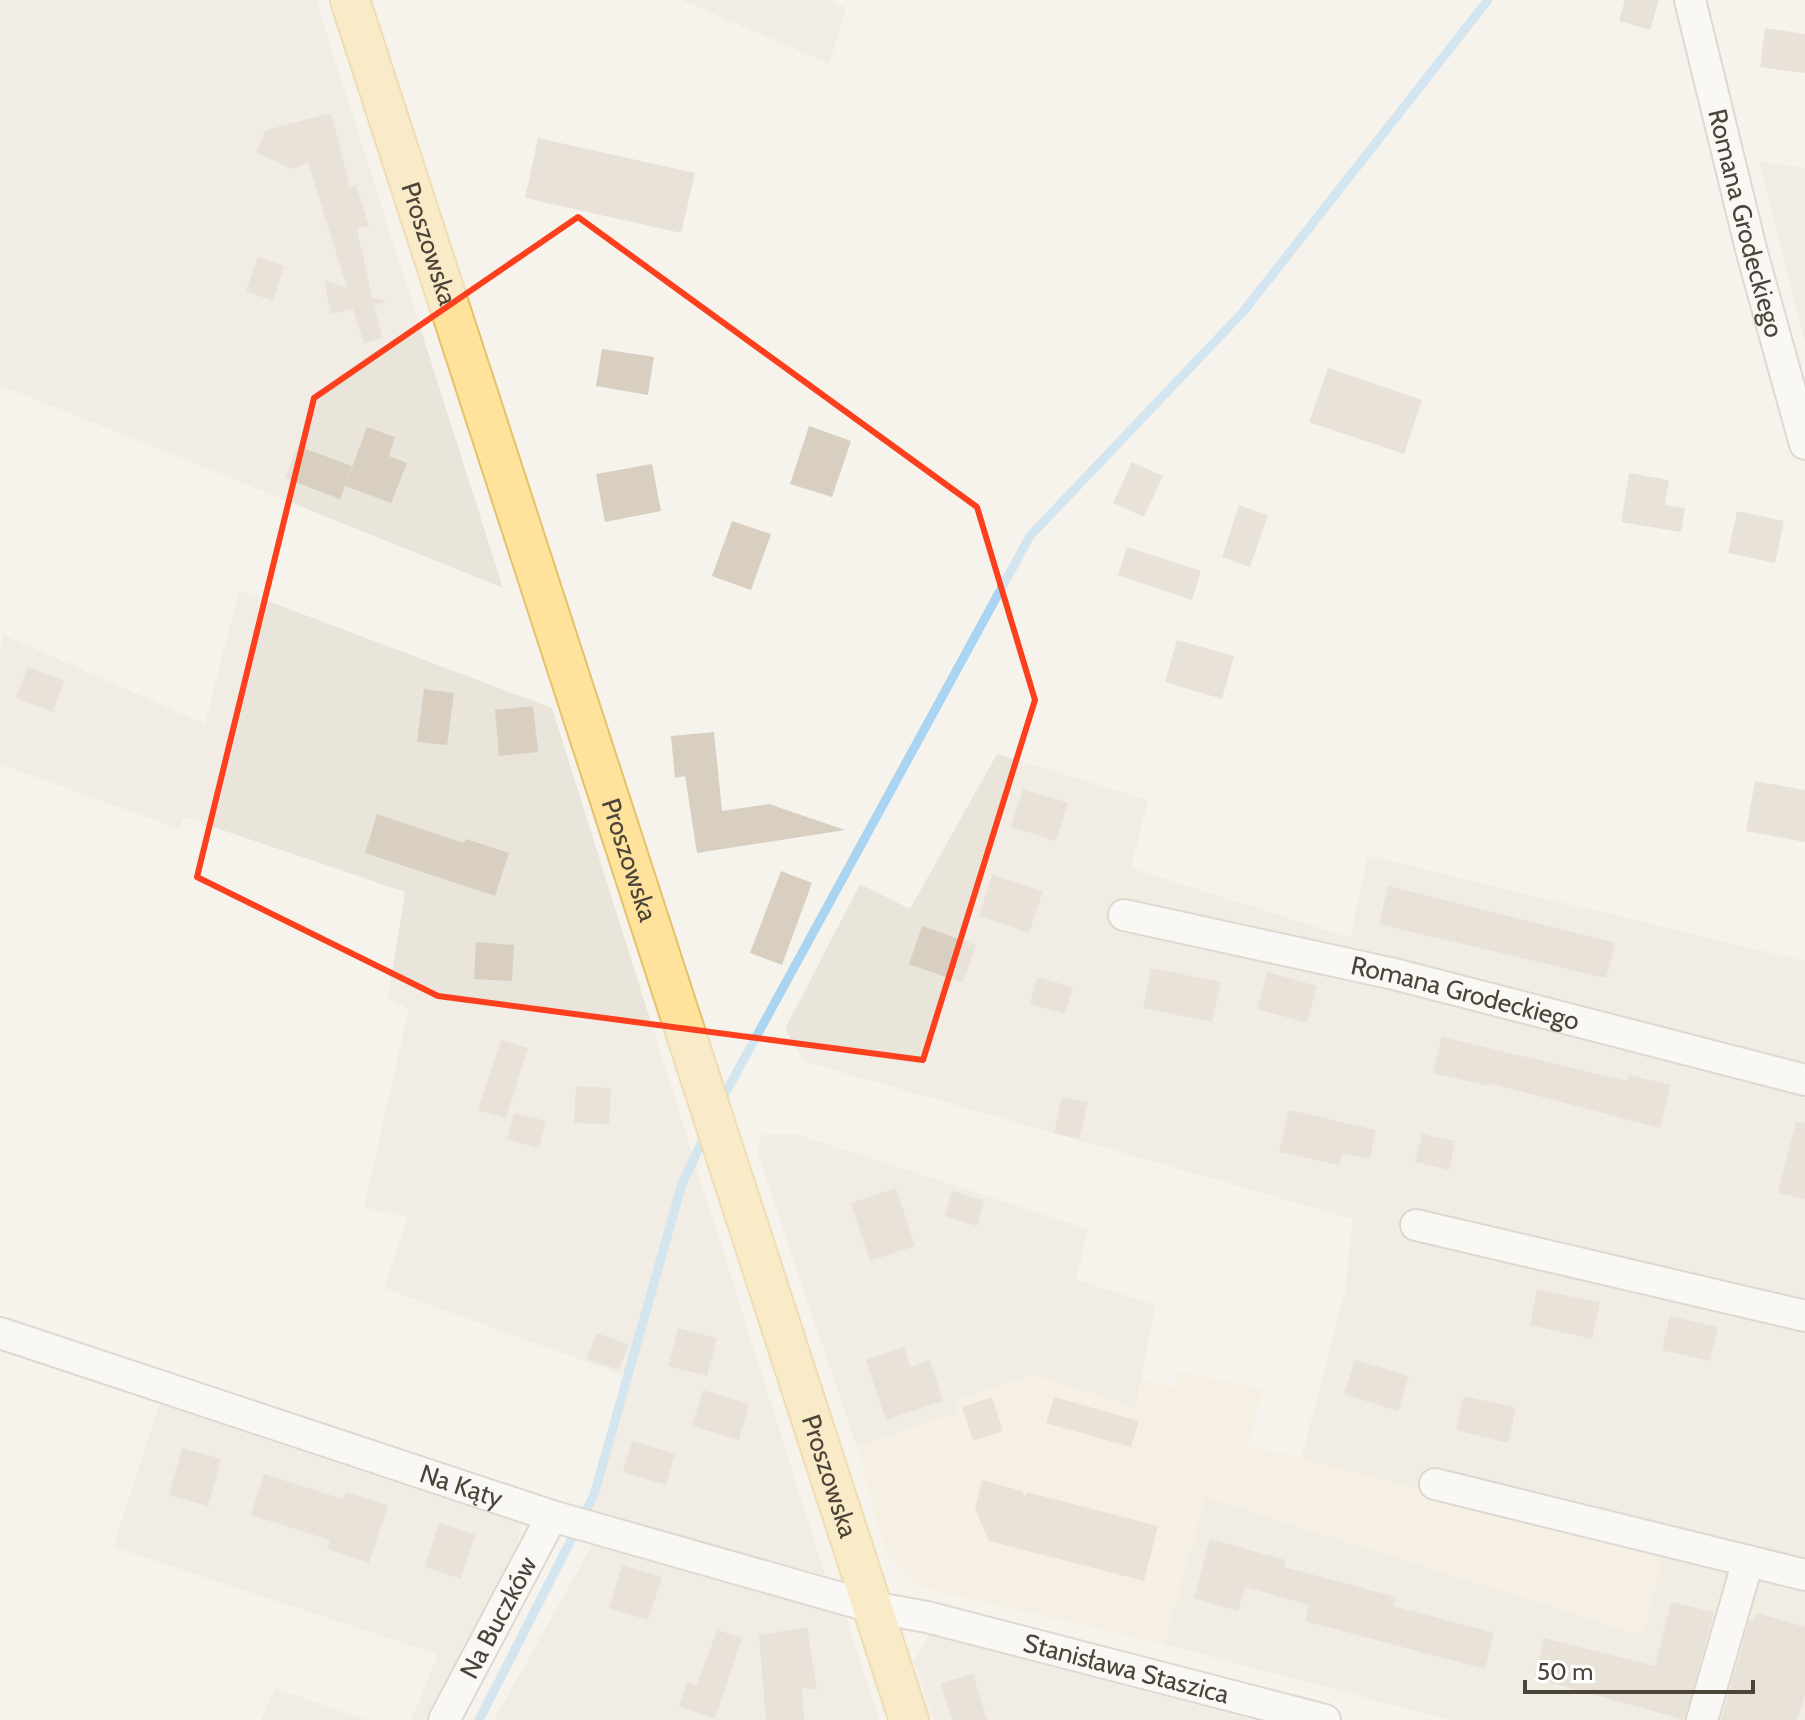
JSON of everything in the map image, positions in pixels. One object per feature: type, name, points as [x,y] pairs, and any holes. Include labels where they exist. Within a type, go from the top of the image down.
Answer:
[{"type":"main road","name":"Proszowska","points":[[350,0],[909,1720]]},
{"type":"street","name":"Romana Grodeckiego","points":[[1690,0],[1752,253],[1794,355],[1805,444]]},
{"type":"street","name":"Romana Grodeckiego","points":[[1124,915],[1394,974],[1805,1080]]},
{"type":"street","points":[[1416,1225],[1805,1316]]},
{"type":"street","name":"Na Kąty","points":[[0,1333],[570,1521],[872,1607],[927,1617]]},
{"type":"street","points":[[1435,1484],[1805,1575]]},
{"type":"street","name":"Na Buczków","points":[[444,1720],[570,1521]]},
{"type":"street","points":[[1702,1720],[1748,1561]]},
{"type":"street","name":"Stanisława Staszica","points":[[927,1617],[1325,1720]]},
{"type":"highlighted area","points":[[578,217],[977,507],[1035,700],[923,1060],[438,996],[197,877],[314,398]]},
{"type":"shaded area","points":[[0,0],[316,0],[503,588],[0,385]]},
{"type":"shaded area","points":[[682,0],[829,0],[846,8],[829,64]]},
{"type":"shaded area","points":[[1759,162],[1805,168],[1805,341]]},
{"type":"shaded area","points":[[239,590],[552,708],[825,1575],[592,1512],[631,1378],[384,1288],[408,1218],[364,1207],[409,1009],[388,999],[405,892],[184,817],[179,829],[0,764],[0,647],[4,635],[205,724]]},
{"type":"shaded area","points":[[997,754],[1148,800],[1131,868],[1350,938],[1368,856],[1805,961],[1805,1564],[1428,1491],[1301,1459],[1345,1292],[1353,1219],[803,1061],[785,1029],[860,884],[910,909]]},
{"type":"shaded area","points":[[796,1134],[1088,1229],[1076,1280],[1155,1305],[1136,1408],[1034,1375],[955,1401],[958,1412],[857,1447],[757,1152],[761,1135]]},
{"type":"shaded area","points":[[1180,1371],[1263,1390],[1249,1445],[1664,1552],[1643,1635],[1206,1497],[1164,1644],[920,1587],[885,1552],[857,1447],[957,1412],[955,1401],[1034,1375],[1136,1408],[1143,1381],[1175,1388]]},
{"type":"shaded area","points":[[161,1400],[521,1520],[517,1551],[429,1720],[411,1720],[438,1654],[113,1547]]},
{"type":"shaded area","points":[[1205,1497],[1642,1635],[1664,1552],[1805,1584],[1805,1720],[1450,1720],[1164,1644]]},
{"type":"shaded area","points":[[594,1542],[846,1617],[879,1720],[494,1720]]},
{"type":"shaded area","points":[[929,1635],[1253,1720],[933,1720],[914,1661]]},
{"type":"shaded area","points":[[275,1688],[367,1720],[261,1720]]},
{"type":"building","points":[[1625,0],[1659,0],[1650,30],[1619,21]]},
{"type":"building","points":[[1765,28],[1805,34],[1805,73],[1760,67]]},
{"type":"building","points":[[331,113],[350,187],[356,185],[369,226],[357,229],[372,297],[387,302],[374,305],[382,338],[364,343],[353,309],[331,314],[324,280],[347,288],[308,162],[292,169],[256,152],[266,130]]},
{"type":"building","points":[[538,138],[695,173],[681,233],[525,198]]},
{"type":"building","points":[[258,257],[284,266],[273,301],[246,291]]},
{"type":"building","points":[[602,349],[654,357],[648,395],[596,386]]},
{"type":"building","points":[[1328,368],[1422,400],[1404,454],[1309,422]]},
{"type":"building","points":[[809,426],[851,441],[832,497],[790,484]]},
{"type":"building","points":[[367,427],[395,437],[389,456],[407,463],[391,503],[345,486]]},
{"type":"building","points":[[298,446],[352,466],[340,499],[285,478]]},
{"type":"building","points":[[1132,462],[1163,476],[1144,517],[1113,503]]},
{"type":"building","points":[[652,464],[661,511],[605,522],[596,474]]},
{"type":"building","points":[[1629,473],[1669,480],[1665,505],[1685,508],[1681,532],[1621,522]]},
{"type":"building","points":[[1239,505],[1268,515],[1250,567],[1222,557]]},
{"type":"building","points":[[1737,511],[1784,521],[1775,563],[1728,553]]},
{"type":"building","points":[[732,521],[771,534],[751,590],[712,576]]},
{"type":"building","points":[[1127,547],[1201,571],[1192,600],[1118,575]]},
{"type":"building","points":[[1177,640],[1234,656],[1222,699],[1165,682]]},
{"type":"building","points":[[28,667],[64,681],[53,712],[16,698]]},
{"type":"building","points":[[424,689],[454,693],[447,745],[417,742]]},
{"type":"building","points":[[533,706],[538,752],[499,756],[495,710]]},
{"type":"building","points":[[714,732],[722,811],[769,804],[845,830],[697,853],[685,776],[675,778],[671,736]]},
{"type":"building","points":[[1755,781],[1805,790],[1805,842],[1746,831]]},
{"type":"building","points":[[1023,789],[1068,803],[1056,841],[1011,827]]},
{"type":"building","points":[[377,814],[464,843],[466,839],[509,853],[495,896],[365,853]]},
{"type":"building","points":[[781,871],[812,883],[782,965],[750,953]]},
{"type":"building","points":[[992,875],[1043,891],[1029,933],[979,916]]},
{"type":"building","points":[[1388,886],[1615,943],[1606,978],[1379,924]]},
{"type":"building","points":[[922,926],[976,945],[963,983],[909,964]]},
{"type":"building","points":[[476,942],[514,945],[512,981],[474,979]]},
{"type":"building","points":[[1151,968],[1221,982],[1212,1022],[1143,1008]]},
{"type":"building","points":[[1267,972],[1317,986],[1307,1023],[1257,1009]]},
{"type":"building","points":[[1037,977],[1073,987],[1065,1014],[1030,1004]]},
{"type":"building","points":[[1442,1037],[1627,1081],[1629,1075],[1671,1085],[1660,1128],[1489,1083],[1489,1086],[1433,1073]]},
{"type":"building","points":[[501,1040],[528,1048],[506,1118],[478,1110]]},
{"type":"building","points":[[576,1086],[611,1088],[609,1124],[574,1123]]},
{"type":"building","points":[[1062,1097],[1088,1102],[1079,1139],[1054,1133]]},
{"type":"building","points":[[1289,1110],[1376,1130],[1370,1159],[1342,1153],[1339,1165],[1279,1152]]},
{"type":"building","points":[[514,1113],[546,1121],[539,1148],[507,1139]]},
{"type":"building","points":[[1796,1122],[1805,1123],[1805,1199],[1778,1193]]},
{"type":"building","points":[[1422,1134],[1455,1141],[1449,1170],[1415,1162]]},
{"type":"building","points":[[896,1188],[915,1246],[870,1261],[851,1203]]},
{"type":"building","points":[[952,1191],[984,1201],[977,1226],[945,1216]]},
{"type":"building","points":[[1537,1289],[1600,1303],[1592,1339],[1530,1325]]},
{"type":"building","points":[[1670,1316],[1718,1327],[1710,1361],[1662,1350]]},
{"type":"building","points":[[678,1328],[717,1338],[707,1376],[668,1366]]},
{"type":"building","points":[[596,1333],[628,1344],[619,1370],[587,1359]]},
{"type":"building","points":[[904,1347],[910,1367],[930,1360],[943,1401],[886,1420],[866,1360]]},
{"type":"building","points":[[1355,1360],[1409,1376],[1398,1411],[1344,1394]]},
{"type":"building","points":[[703,1390],[749,1404],[739,1440],[692,1426]]},
{"type":"building","points":[[1464,1396],[1516,1408],[1508,1443],[1456,1430]]},
{"type":"building","points":[[992,1397],[1003,1431],[973,1441],[962,1407]]},
{"type":"building","points":[[1054,1397],[1139,1421],[1131,1447],[1046,1423]]},
{"type":"building","points":[[632,1441],[675,1454],[666,1485],[623,1472]]},
{"type":"building","points":[[182,1448],[221,1459],[208,1506],[169,1495]]},
{"type":"building","points":[[264,1474],[343,1499],[346,1492],[388,1505],[369,1563],[327,1549],[330,1540],[251,1515]]},
{"type":"building","points":[[982,1480],[1022,1491],[1025,1498],[1027,1492],[1158,1526],[1144,1581],[989,1541],[975,1509]]},
{"type":"building","points":[[439,1523],[475,1535],[461,1579],[425,1567]]},
{"type":"building","points":[[1210,1539],[1286,1560],[1284,1567],[1396,1597],[1393,1606],[1494,1633],[1485,1669],[1305,1621],[1309,1605],[1245,1587],[1238,1611],[1194,1598]]},
{"type":"building","points":[[622,1565],[662,1577],[648,1620],[609,1608]]},
{"type":"building","points":[[1671,1602],[1714,1612],[1685,1720],[1534,1678],[1544,1638],[1655,1666]]},
{"type":"building","points":[[1756,1613],[1805,1627],[1805,1695],[1797,1720],[1721,1720],[1749,1621],[1753,1622]]},
{"type":"building","points":[[807,1627],[817,1690],[802,1687],[804,1720],[766,1720],[759,1635]]},
{"type":"building","points":[[717,1630],[742,1638],[715,1719],[679,1706],[687,1682],[697,1685]]},
{"type":"building","points":[[973,1674],[987,1720],[952,1720],[941,1683]]},
{"type":"waterway","points":[[721,1101],[1030,536],[1243,312],[1488,0]]},
{"type":"waterway","points":[[479,1720],[594,1495],[682,1184],[706,1133]]}]
